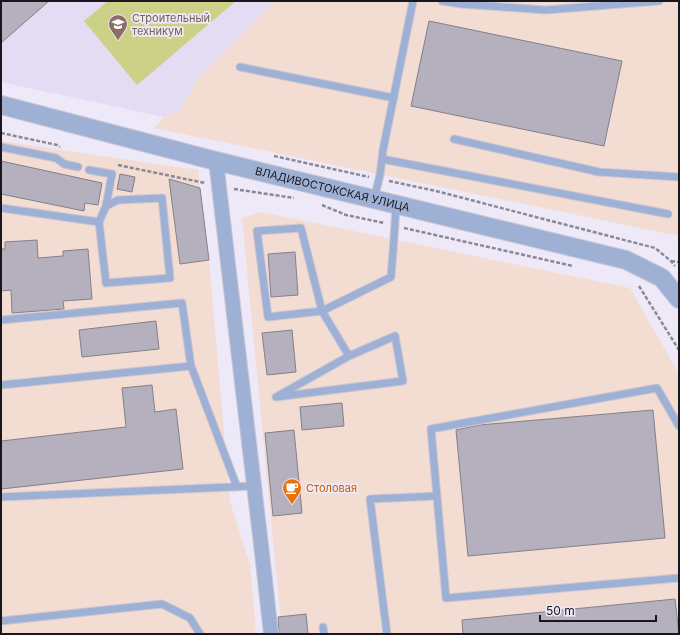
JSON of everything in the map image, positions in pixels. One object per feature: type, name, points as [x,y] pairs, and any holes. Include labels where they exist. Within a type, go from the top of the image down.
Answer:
[{"type":"street","name":"ВЛАДИВОСТОКСКАЯ УЛИЦА","points":[[1,105],[216,161],[626,260],[662,278],[679,299]]},
{"type":"street","points":[[216,161],[270,634]]},
{"type":"lane","points":[[374,199],[380,175],[413,1]]},
{"type":"lane","points":[[442,1],[461,4],[546,10],[659,1]]},
{"type":"lane","points":[[240,67],[394,98]]},
{"type":"lane","points":[[454,139],[598,172],[679,177]]},
{"type":"lane","points":[[1,147],[56,158],[64,164],[78,167]]},
{"type":"lane","points":[[382,159],[668,214]]},
{"type":"lane","points":[[89,170],[112,174],[106,206],[99,222],[106,283],[170,278],[162,198],[118,200],[106,206]]},
{"type":"lane","points":[[349,356],[322,311],[301,228],[257,231],[268,317],[322,311],[391,277],[396,204]]},
{"type":"lane","points":[[1,208],[99,222]]},
{"type":"lane","points":[[1,320],[182,303],[191,366],[237,487]]},
{"type":"lane","points":[[395,336],[403,381],[276,397],[302,382],[349,356],[395,336]]},
{"type":"lane","points":[[1,385],[191,366]]},
{"type":"lane","points":[[679,426],[657,388],[431,429],[446,598],[679,578]]},
{"type":"lane","points":[[1,497],[254,486]]},
{"type":"lane","points":[[387,634],[370,499],[437,496]]},
{"type":"lane","points":[[1,621],[162,604],[190,618],[200,634]]},
{"type":"path","points":[[219,186],[298,199]]},
{"type":"path","points":[[320,204],[346,215],[574,266]]},
{"type":"path","points":[[671,261],[679,262]]},
{"type":"path","points":[[636,280],[679,350]]},
{"type":"shaded area","name":"Строительный техникум","points":[[1,1],[275,1],[196,81],[180,111],[164,117],[1,82]]},
{"type":"shaded area","points":[[275,1],[679,1],[679,236],[154,128],[164,117],[180,111],[196,81]]},
{"type":"shaded area","points":[[1,141],[198,170],[209,260],[230,502],[250,564],[256,634],[1,634]]},
{"type":"shaded area","points":[[261,212],[630,288],[679,374],[679,634],[282,634],[242,218]]},
{"type":"green space","points":[[108,1],[236,1],[137,85],[84,21]]},
{"type":"building","points":[[1,1],[49,1],[1,43]]},
{"type":"building","points":[[429,21],[622,61],[604,146],[411,106]]},
{"type":"building","points":[[1,161],[102,183],[98,205],[85,203],[84,211],[1,194]]},
{"type":"building","points":[[120,174],[135,177],[132,192],[117,189]]},
{"type":"building","points":[[169,179],[200,188],[209,260],[180,264]]},
{"type":"building","points":[[37,240],[38,258],[63,256],[63,251],[88,249],[92,299],[63,301],[64,309],[12,313],[11,290],[1,291],[1,249],[5,249],[5,242]]},
{"type":"building","points":[[295,252],[298,295],[271,297],[268,254]]},
{"type":"building","points":[[156,321],[159,349],[82,357],[79,330]]},
{"type":"building","points":[[292,330],[296,372],[267,375],[262,333]]},
{"type":"building","points":[[152,385],[155,412],[176,409],[183,469],[1,489],[1,441],[126,427],[122,388]]},
{"type":"building","points":[[342,403],[344,426],[302,430],[300,407]]},
{"type":"building","points":[[653,410],[665,538],[468,556],[456,430],[479,425]]},
{"type":"building","points":[[294,430],[302,513],[273,516],[265,433]]},
{"type":"building","points":[[675,599],[679,634],[463,634],[462,620]]},
{"type":"building","points":[[306,614],[308,634],[279,634],[278,617]]},
{"type":"place","name":"Строительный техникум","points":[[118,41]]},
{"type":"place","name":"Столовая","points":[[292,505]]}]
